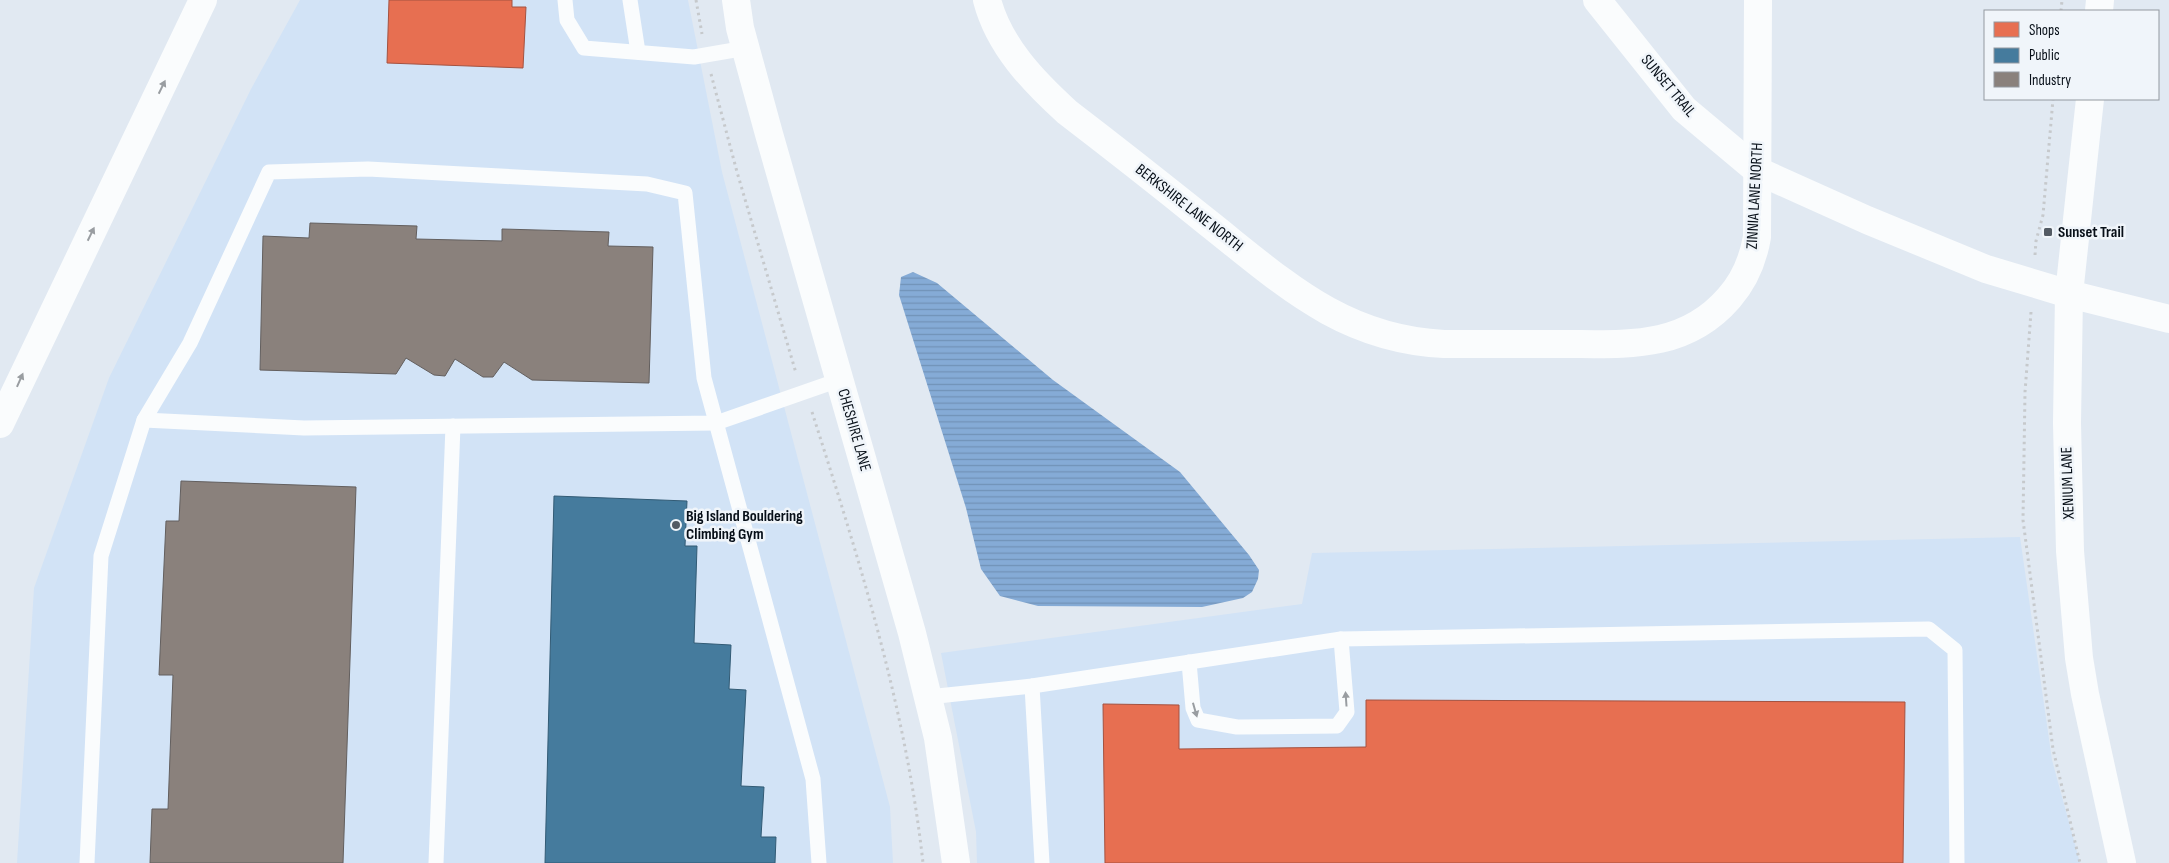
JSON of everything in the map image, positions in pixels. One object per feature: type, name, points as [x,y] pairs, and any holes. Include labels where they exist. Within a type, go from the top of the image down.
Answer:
[{"type":"main road","points":[[0,424],[203,0]]},
{"type":"main road","name":"CHESHIRE LANE","points":[[736,0],[746,48],[928,696],[938,738],[956,863]]},
{"type":"main road","name":"BERKSHIRE LANE NORTH","points":[[986,0],[1008,46],[1034,82],[1068,112],[1285,284],[1332,314],[1378,334],[1417,343],[1444,344]]},
{"type":"main road","name":"SUNSET TRAIL","points":[[1597,0],[1684,109],[1758,171],[1867,220],[1986,269],[2069,294],[2169,319]]},
{"type":"main road","name":"ZINNIA LANE NORTH","points":[[1444,344],[1650,342],[1670,337],[1701,324],[1734,292],[1750,264],[1757,237],[1758,0]]},
{"type":"main road","name":"XENIUM LANE","points":[[2090,100],[2069,294],[2067,432],[2070,551],[2079,658],[2111,823],[2122,863]]},
{"type":"lane","points":[[565,0],[567,20],[584,48],[694,57],[746,48]]},
{"type":"lane","points":[[630,0],[638,52]]},
{"type":"lane","points":[[87,863],[102,556],[144,420],[190,343],[269,172],[368,169],[647,184],[685,193],[704,378],[813,779],[819,863]]},
{"type":"lane","points":[[144,420],[304,428],[716,423],[840,380]]},
{"type":"lane","points":[[436,863],[453,426]]},
{"type":"lane","points":[[928,696],[1032,686],[1341,639],[1929,630],[1956,650],[1957,863]]},
{"type":"lane","points":[[1189,662],[1193,708],[1198,720],[1236,727],[1337,726],[1347,712],[1341,639]]},
{"type":"lane","points":[[1032,686],[1042,863]]},
{"type":"path","points":[[696,0],[707,55],[737,172],[792,364],[804,392],[856,549],[897,700],[922,863]]},
{"type":"path","points":[[2036,241],[2043,215],[2053,100]]},
{"type":"path","points":[[2031,319],[2025,392],[2023,520],[2053,750],[2080,863]]},
{"type":"shaded area","points":[[300,0],[688,0],[722,172],[890,807],[893,863],[17,863],[34,588],[109,378],[251,89]]},
{"type":"shaded area","points":[[2020,537],[2052,760],[2080,863],[977,863],[976,832],[941,653],[1302,604],[1312,553]]},
{"type":"water","points":[[913,272],[937,283],[1053,380],[1180,472],[1249,555],[1259,570],[1258,579],[1252,592],[1243,598],[1202,607],[1038,606],[1000,596],[981,569],[966,508],[899,295],[901,277]]},
{"type":"building: Shops","points":[[389,0],[512,0],[512,7],[526,7],[523,68],[387,63]]},
{"type":"building: Shops","points":[[1366,700],[1905,702],[1903,863],[1105,863],[1103,704],[1179,705],[1179,749],[1366,747]]},
{"type":"building: Public","points":[[554,496],[687,501],[685,546],[697,546],[694,643],[731,645],[729,689],[746,690],[741,786],[764,787],[761,837],[776,837],[775,863],[545,863]]},
{"type":"building: Industry","points":[[310,223],[417,226],[416,239],[502,241],[502,229],[609,232],[608,246],[653,247],[649,383],[532,380],[504,362],[493,377],[483,377],[455,359],[445,376],[434,375],[406,358],[396,374],[260,370],[263,236],[309,238]]},
{"type":"building: Industry","points":[[181,481],[356,487],[343,863],[150,863],[152,809],[168,809],[173,675],[159,675],[166,521],[179,521]]},
{"type":"place","name":"Sunset Trail","points":[[2048,232]]},
{"type":"place","name":"Big Island Bouldering Climbing Gym","points":[[676,525]]}]
